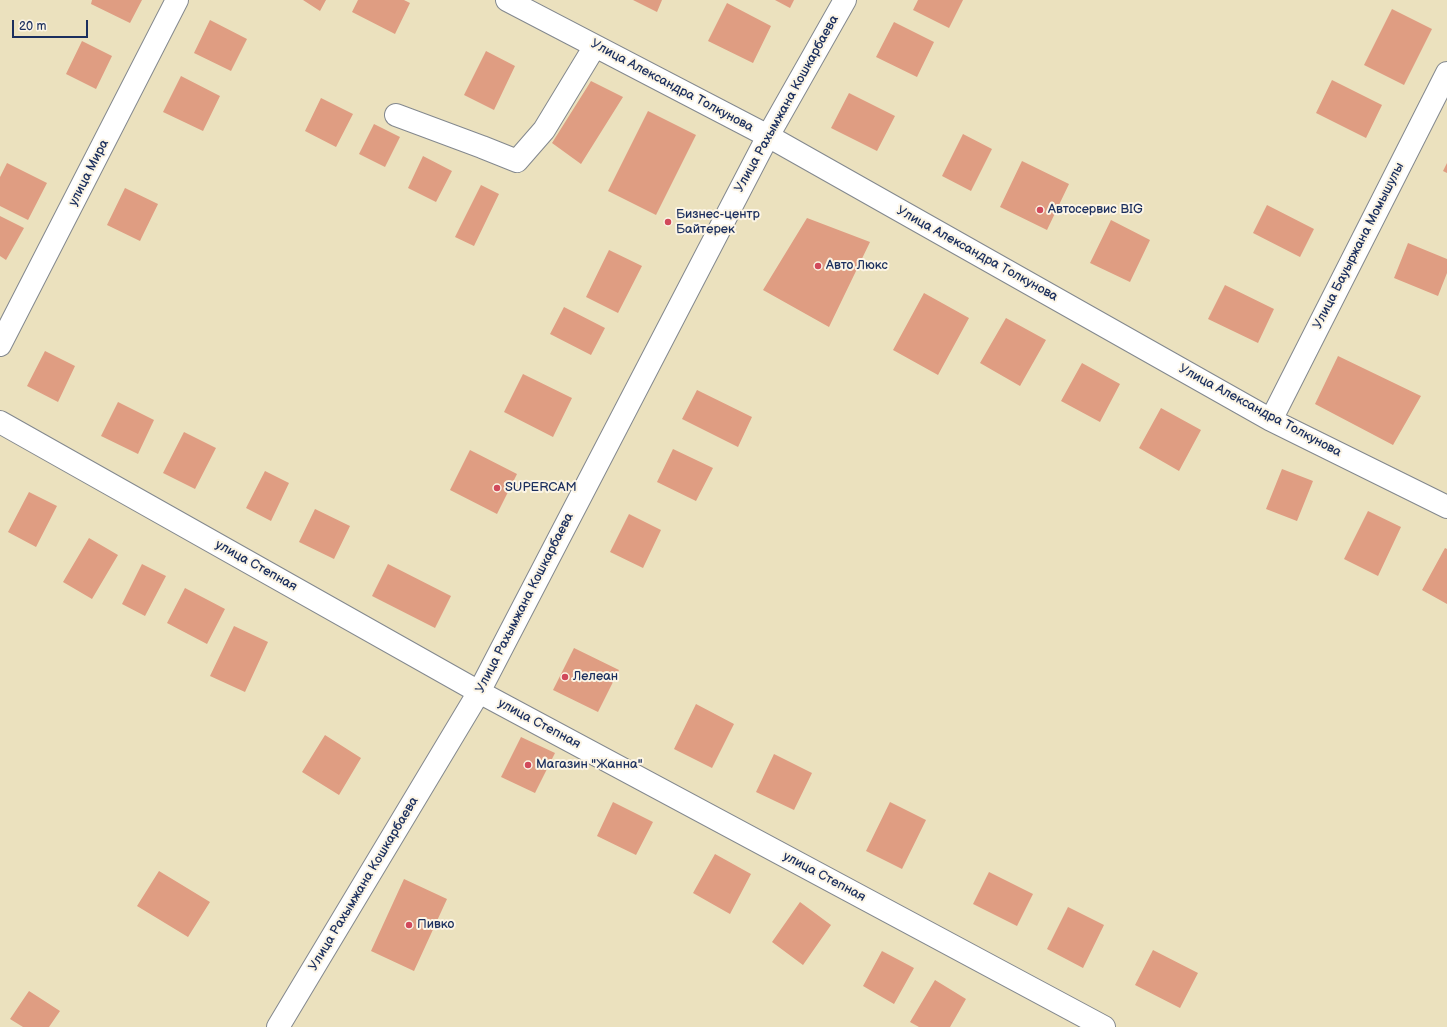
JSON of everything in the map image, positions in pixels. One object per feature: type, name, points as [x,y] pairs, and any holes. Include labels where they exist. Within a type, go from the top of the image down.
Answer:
[{"type":"street","name":"улица Мира","points":[[0,345],[177,0]]},
{"type":"street","name":"Улица Александра Толкунова","points":[[507,0],[768,136],[1271,420],[1447,507]]},
{"type":"street","name":"Улица Рахымжана Кошкарбаева","points":[[278,1027],[480,692],[768,136],[845,0]]},
{"type":"street","points":[[396,115],[482,147],[517,162],[544,130],[595,46]]},
{"type":"street","name":"Улица Бауыржана Момышулы","points":[[1271,420],[1447,73]]},
{"type":"street","name":"улица Степная","points":[[0,422],[480,692],[1104,1027]]},
{"type":"building","points":[[92,0],[142,0],[130,23],[91,4]]},
{"type":"building","points":[[303,0],[326,0],[320,11]]},
{"type":"building","points":[[358,0],[404,0],[410,3],[395,34],[352,12]]},
{"type":"building","points":[[633,0],[662,0],[657,12]]},
{"type":"building","points":[[775,0],[794,0],[790,8]]},
{"type":"building","points":[[918,0],[963,0],[949,28],[913,10]]},
{"type":"building","points":[[727,3],[771,26],[753,63],[708,41]]},
{"type":"building","points":[[1392,9],[1432,29],[1404,85],[1364,65]]},
{"type":"building","points":[[210,20],[247,39],[231,71],[194,53]]},
{"type":"building","points":[[894,22],[934,42],[917,77],[876,57]]},
{"type":"building","points":[[82,41],[112,56],[96,89],[66,74]]},
{"type":"building","points":[[486,51],[515,66],[494,110],[464,95]]},
{"type":"building","points":[[181,76],[220,96],[203,131],[163,112]]},
{"type":"building","points":[[1332,80],[1382,105],[1366,138],[1316,113]]},
{"type":"building","points":[[591,81],[623,97],[581,164],[552,143]]},
{"type":"building","points":[[849,93],[895,116],[877,151],[831,128]]},
{"type":"building","points":[[321,98],[353,114],[336,147],[305,131]]},
{"type":"building","points":[[648,111],[696,135],[656,215],[608,191]]},
{"type":"building","points":[[374,124],[400,137],[385,167],[359,154]]},
{"type":"building","points":[[963,134],[992,149],[971,191],[942,176]]},
{"type":"building","points":[[423,156],[452,171],[436,202],[408,188]]},
{"type":"building","points":[[1022,161],[1069,184],[1047,230],[1000,207]]},
{"type":"building","points":[[7,163],[47,183],[28,220],[0,206],[0,177]]},
{"type":"building","points":[[1447,163],[1447,173],[1443,171]]},
{"type":"building","points":[[481,185],[499,194],[474,246],[455,237]]},
{"type":"building","points":[[125,188],[158,204],[140,241],[107,225]]},
{"type":"building","points":[[1267,205],[1314,229],[1300,257],[1253,233]]},
{"type":"building","points":[[0,216],[24,228],[6,260],[0,256]]},
{"type":"building","name":"Авто Люкс","points":[[807,218],[870,242],[829,327],[763,290]]},
{"type":"building","points":[[1111,220],[1150,240],[1130,282],[1090,263]]},
{"type":"building","points":[[1408,243],[1447,259],[1447,273],[1438,296],[1394,278]]},
{"type":"building","points":[[609,250],[642,266],[618,313],[586,297]]},
{"type":"building","points":[[1225,285],[1274,309],[1258,343],[1208,319]]},
{"type":"building","points":[[924,293],[969,318],[938,375],[893,350]]},
{"type":"building","points":[[564,307],[605,328],[591,355],[550,334]]},
{"type":"building","points":[[1006,318],[1046,340],[1020,386],[980,363]]},
{"type":"building","points":[[45,351],[75,366],[58,402],[27,386]]},
{"type":"building","points":[[1338,356],[1421,396],[1393,445],[1315,404]]},
{"type":"building","points":[[1082,363],[1120,384],[1100,422],[1061,401]]},
{"type":"building","points":[[523,374],[572,398],[553,437],[504,412]]},
{"type":"building","points":[[697,390],[752,417],[738,447],[682,419]]},
{"type":"building","points":[[118,402],[154,420],[138,454],[101,436]]},
{"type":"building","points":[[1161,408],[1201,430],[1179,471],[1139,448]]},
{"type":"building","points":[[184,432],[216,448],[195,489],[163,473]]},
{"type":"building","points":[[673,449],[713,468],[696,501],[657,482]]},
{"type":"building","points":[[470,450],[517,474],[497,514],[450,490]]},
{"type":"building","points":[[1282,469],[1313,481],[1297,521],[1266,509]]},
{"type":"building","points":[[265,471],[289,483],[271,521],[246,508]]},
{"type":"building","points":[[29,492],[57,506],[36,547],[8,532]]},
{"type":"building","points":[[315,509],[350,526],[334,559],[299,542]]},
{"type":"building","points":[[1368,511],[1401,527],[1378,576],[1344,559]]},
{"type":"building","points":[[629,514],[661,530],[643,568],[610,552]]},
{"type":"building","points":[[89,538],[118,555],[92,599],[63,582]]},
{"type":"building","points":[[1445,548],[1447,549],[1447,604],[1422,590]]},
{"type":"building","points":[[142,564],[166,576],[145,616],[122,604]]},
{"type":"building","points":[[388,564],[451,596],[435,628],[372,596]]},
{"type":"building","points":[[185,588],[225,609],[207,644],[167,623]]},
{"type":"building","points":[[234,626],[268,642],[245,692],[210,676]]},
{"type":"building","points":[[574,648],[619,670],[598,712],[553,690]]},
{"type":"building","points":[[696,704],[734,724],[712,768],[674,749]]},
{"type":"building","points":[[325,735],[361,758],[339,795],[302,772]]},
{"type":"building","name":"Магазин \"Жанна\"","points":[[521,737],[555,753],[535,793],[501,777]]},
{"type":"building","points":[[774,754],[812,773],[794,810],[756,792]]},
{"type":"building","points":[[613,802],[653,822],[636,855],[597,836]]},
{"type":"building","points":[[890,802],[926,820],[902,869],[866,851]]},
{"type":"building","points":[[715,854],[751,874],[730,914],[693,893]]},
{"type":"building","points":[[159,871],[210,902],[188,937],[137,906]]},
{"type":"building","points":[[989,872],[1033,894],[1017,926],[973,904]]},
{"type":"building","name":"Пивко","points":[[404,879],[447,899],[414,971],[371,951]]},
{"type":"building","points":[[800,902],[831,925],[803,965],[772,942]]},
{"type":"building","points":[[1068,907],[1104,925],[1083,968],[1047,949]]},
{"type":"building","points":[[1153,950],[1198,973],[1180,1008],[1135,985]]},
{"type":"building","points":[[882,951],[914,968],[894,1004],[863,986]]},
{"type":"building","points":[[935,980],[966,999],[950,1027],[919,1027],[910,1022]]},
{"type":"building","points":[[29,991],[60,1011],[49,1027],[23,1027],[10,1019]]},
{"type":"place","name":"Автосервис BIG","points":[[1040,210]]},
{"type":"place","name":"Бизнес-центр Байтерек","points":[[668,222]]},
{"type":"place","name":"Авто Люкс","points":[[818,266]]},
{"type":"place","name":"SUPERCAM","points":[[497,488]]},
{"type":"place","name":"Лелеан","points":[[565,677]]},
{"type":"place","name":"Магазин \"Жанна\"","points":[[528,765]]},
{"type":"place","name":"Пивко","points":[[409,925]]}]
